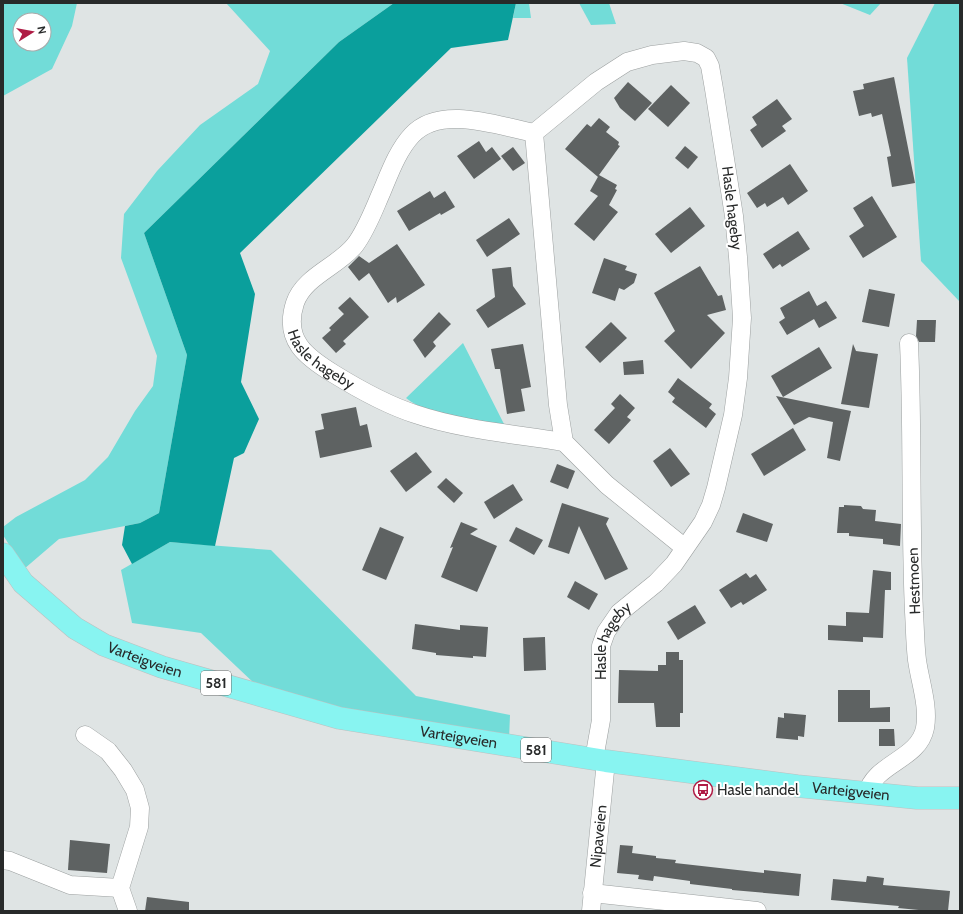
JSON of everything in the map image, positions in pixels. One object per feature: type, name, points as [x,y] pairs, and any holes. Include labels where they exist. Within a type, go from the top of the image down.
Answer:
[{"type":"main road","name":"Varteigveien","points":[[3,554],[23,583],[75,628],[104,645],[162,667],[339,718],[600,760],[867,794],[917,798],[960,798]]},
{"type":"street","name":"Hasle hageby","points":[[564,442],[456,424],[402,410],[357,388],[313,362],[297,344],[292,326],[296,302],[300,293],[311,281],[345,256],[360,239],[392,168],[413,134],[429,123],[456,118],[534,133],[596,82],[627,62],[652,55],[684,52],[697,53],[706,58],[710,66],[734,216],[741,294],[742,341],[733,415],[716,488],[711,505],[703,522],[674,564],[656,583],[619,613],[606,632],[601,646],[600,760]]},
{"type":"street","points":[[534,133],[558,405],[564,442],[607,485],[685,548]]},
{"type":"street","name":"Hestmoen","points":[[867,794],[869,786],[874,778],[915,746],[921,739],[925,728],[926,712],[917,659],[913,590],[912,412],[909,343]]},
{"type":"street","points":[[85,735],[108,751],[123,770],[135,790],[140,808],[139,827],[120,888],[128,911]]},
{"type":"street","name":"Nipaveien","points":[[591,911],[600,760]]},
{"type":"street","points":[[3,860],[10,861],[70,885],[120,888]]},
{"type":"street","points":[[592,893],[757,911]]},
{"type":"shaded area","points":[[3,3],[77,3],[72,26],[52,69],[3,96]]},
{"type":"shaded area","points":[[226,3],[394,3],[339,42],[144,233],[187,355],[159,513],[140,523],[59,539],[24,569],[3,535],[3,527],[16,517],[85,480],[108,457],[135,411],[153,386],[157,356],[121,258],[124,214],[157,171],[200,125],[258,84],[270,51]]},
{"type":"shaded area","points":[[394,3],[516,3],[508,40],[451,48],[240,253],[255,294],[241,382],[259,419],[244,453],[234,458],[215,546],[170,542],[132,564],[122,545],[125,526],[140,523],[159,513],[187,355],[144,233],[339,42]]},
{"type":"shaded area","points":[[516,3],[529,3],[531,18],[513,18]]},
{"type":"shaded area","points":[[579,3],[609,3],[616,24],[591,25]]},
{"type":"shaded area","points":[[840,3],[881,3],[870,15]]},
{"type":"shaded area","points":[[935,3],[960,3],[960,302],[921,261],[907,58]]},
{"type":"shaded area","points":[[463,343],[505,426],[440,414],[427,410],[406,398]]},
{"type":"shaded area","points":[[170,542],[271,550],[416,696],[510,715],[509,740],[353,714],[258,687],[201,633],[132,623],[121,570]]},
{"type":"building","points":[[894,77],[915,183],[892,187],[887,157],[891,156],[882,114],[872,117],[871,113],[859,116],[853,91],[864,89],[863,84]]},
{"type":"building","points":[[628,82],[652,103],[635,121],[620,108],[614,98]]},
{"type":"building","points":[[671,85],[690,103],[668,127],[648,109]]},
{"type":"building","points":[[777,99],[792,119],[782,126],[786,131],[762,148],[750,130],[757,125],[752,117]]},
{"type":"building","points":[[599,118],[610,127],[606,132],[619,142],[618,145],[620,146],[599,175],[617,185],[615,189],[617,190],[609,205],[618,212],[594,241],[574,224],[598,196],[590,191],[598,177],[565,149],[587,124],[591,127]]},
{"type":"building","points":[[479,141],[486,152],[492,147],[501,159],[474,179],[457,156]]},
{"type":"building","points":[[685,146],[698,157],[688,169],[675,158]]},
{"type":"building","points":[[513,147],[525,163],[513,171],[501,156]]},
{"type":"building","points":[[790,164],[808,191],[788,205],[783,197],[767,207],[765,203],[757,208],[747,193]]},
{"type":"building","points":[[430,191],[434,198],[445,191],[455,207],[441,215],[440,213],[409,231],[397,211]]},
{"type":"building","points":[[872,196],[897,237],[863,258],[849,236],[864,226],[853,208]]},
{"type":"building","points":[[690,207],[705,226],[671,253],[655,234]]},
{"type":"building","points":[[509,218],[520,234],[487,257],[476,240]]},
{"type":"building","points":[[798,231],[810,249],[782,267],[780,264],[773,269],[763,254]]},
{"type":"building","points":[[397,244],[425,285],[397,303],[396,297],[388,303],[369,273],[359,281],[348,267],[359,256],[369,263]]},
{"type":"building","points":[[604,258],[627,266],[625,270],[637,274],[634,283],[624,290],[619,288],[615,301],[592,293]]},
{"type":"building","points":[[700,266],[718,296],[722,295],[726,310],[707,315],[725,333],[691,369],[664,341],[675,331],[654,293]]},
{"type":"building","points":[[511,267],[513,286],[526,304],[488,328],[476,310],[495,297],[492,269]]},
{"type":"building","points":[[869,289],[895,294],[889,327],[862,322]]},
{"type":"building","points":[[809,291],[817,306],[826,301],[837,318],[819,328],[814,319],[787,335],[779,322],[785,318],[780,308]]},
{"type":"building","points":[[350,297],[369,317],[343,341],[346,344],[336,353],[322,338],[331,330],[329,328],[344,314],[338,308]]},
{"type":"building","points":[[439,312],[451,324],[433,342],[436,346],[425,358],[413,340]]},
{"type":"building","points":[[917,320],[936,320],[935,342],[919,342],[916,336]]},
{"type":"building","points":[[611,322],[627,338],[600,363],[585,347]]},
{"type":"building","points":[[523,344],[531,387],[521,389],[525,411],[507,414],[500,369],[495,369],[491,349]]},
{"type":"building","points":[[853,344],[856,351],[878,354],[869,408],[841,404]]},
{"type":"building","points":[[819,347],[832,368],[783,397],[771,376]]},
{"type":"building","points":[[643,360],[644,374],[624,375],[623,362]]},
{"type":"building","points":[[678,378],[712,404],[709,408],[716,414],[706,428],[672,402],[675,398],[668,392]]},
{"type":"building","points":[[620,394],[635,408],[627,417],[631,420],[609,444],[594,430],[615,408],[611,404]]},
{"type":"building","points":[[776,396],[851,411],[840,461],[827,458],[833,422],[809,417],[794,425]]},
{"type":"building","points":[[356,407],[360,426],[367,424],[372,447],[320,458],[315,431],[324,429],[321,414]]},
{"type":"building","points":[[793,428],[806,450],[764,476],[751,454]]},
{"type":"building","points":[[670,448],[690,474],[671,487],[653,461]]},
{"type":"building","points":[[416,452],[432,472],[406,492],[390,471]]},
{"type":"building","points":[[557,464],[575,471],[568,489],[550,482]]},
{"type":"building","points":[[446,478],[463,493],[454,503],[437,487]]},
{"type":"building","points":[[513,484],[523,500],[494,519],[484,502]]},
{"type":"building","points":[[562,503],[609,518],[606,524],[628,569],[605,580],[579,526],[569,554],[548,547]]},
{"type":"building","points":[[844,505],[861,506],[863,509],[876,510],[875,521],[901,524],[900,546],[883,544],[883,539],[849,536],[849,533],[837,533],[839,507],[844,507]]},
{"type":"building","points":[[743,513],[773,524],[767,542],[736,532]]},
{"type":"building","points":[[461,522],[478,529],[470,534],[497,546],[477,592],[441,577],[453,547],[450,548]]},
{"type":"building","points":[[380,527],[404,537],[386,580],[362,570]]},
{"type":"building","points":[[516,527],[543,540],[534,555],[509,541]]},
{"type":"building","points":[[873,570],[891,572],[891,590],[885,590],[883,638],[863,637],[863,642],[828,640],[828,625],[846,626],[846,612],[869,613]]},
{"type":"building","points":[[746,573],[750,578],[756,574],[767,590],[743,605],[741,602],[731,608],[719,590]]},
{"type":"building","points":[[575,581],[598,594],[589,610],[567,597]]},
{"type":"building","points":[[695,605],[706,623],[678,640],[667,622]]},
{"type":"building","points":[[415,624],[460,630],[460,625],[488,627],[486,657],[473,656],[473,658],[436,655],[436,653],[412,649]]},
{"type":"building","points":[[545,637],[546,670],[524,671],[523,638]]},
{"type":"building","points":[[666,652],[679,652],[679,660],[683,660],[683,713],[680,713],[680,727],[656,727],[654,703],[618,703],[619,670],[658,671],[658,665],[666,665]]},
{"type":"building","points":[[838,690],[870,690],[870,708],[890,707],[890,722],[838,722]]},
{"type":"building","points":[[784,713],[806,715],[804,737],[798,736],[798,740],[776,738],[778,717],[784,718]]},
{"type":"building","points":[[879,729],[894,729],[895,746],[879,746]]},
{"type":"building","points":[[70,840],[110,844],[107,873],[68,870]]},
{"type":"building","points":[[620,845],[633,846],[632,853],[676,860],[675,863],[764,873],[764,870],[801,874],[799,896],[732,890],[690,884],[690,881],[654,876],[653,881],[638,879],[639,875],[617,873]]},
{"type":"building","points":[[867,876],[884,878],[883,885],[950,891],[948,911],[929,911],[898,908],[899,906],[831,900],[833,879],[866,882]]},
{"type":"building","points":[[147,897],[189,902],[189,911],[145,911]]},
{"type":"place","name":"Hasle handel","points":[[703,790]]}]
